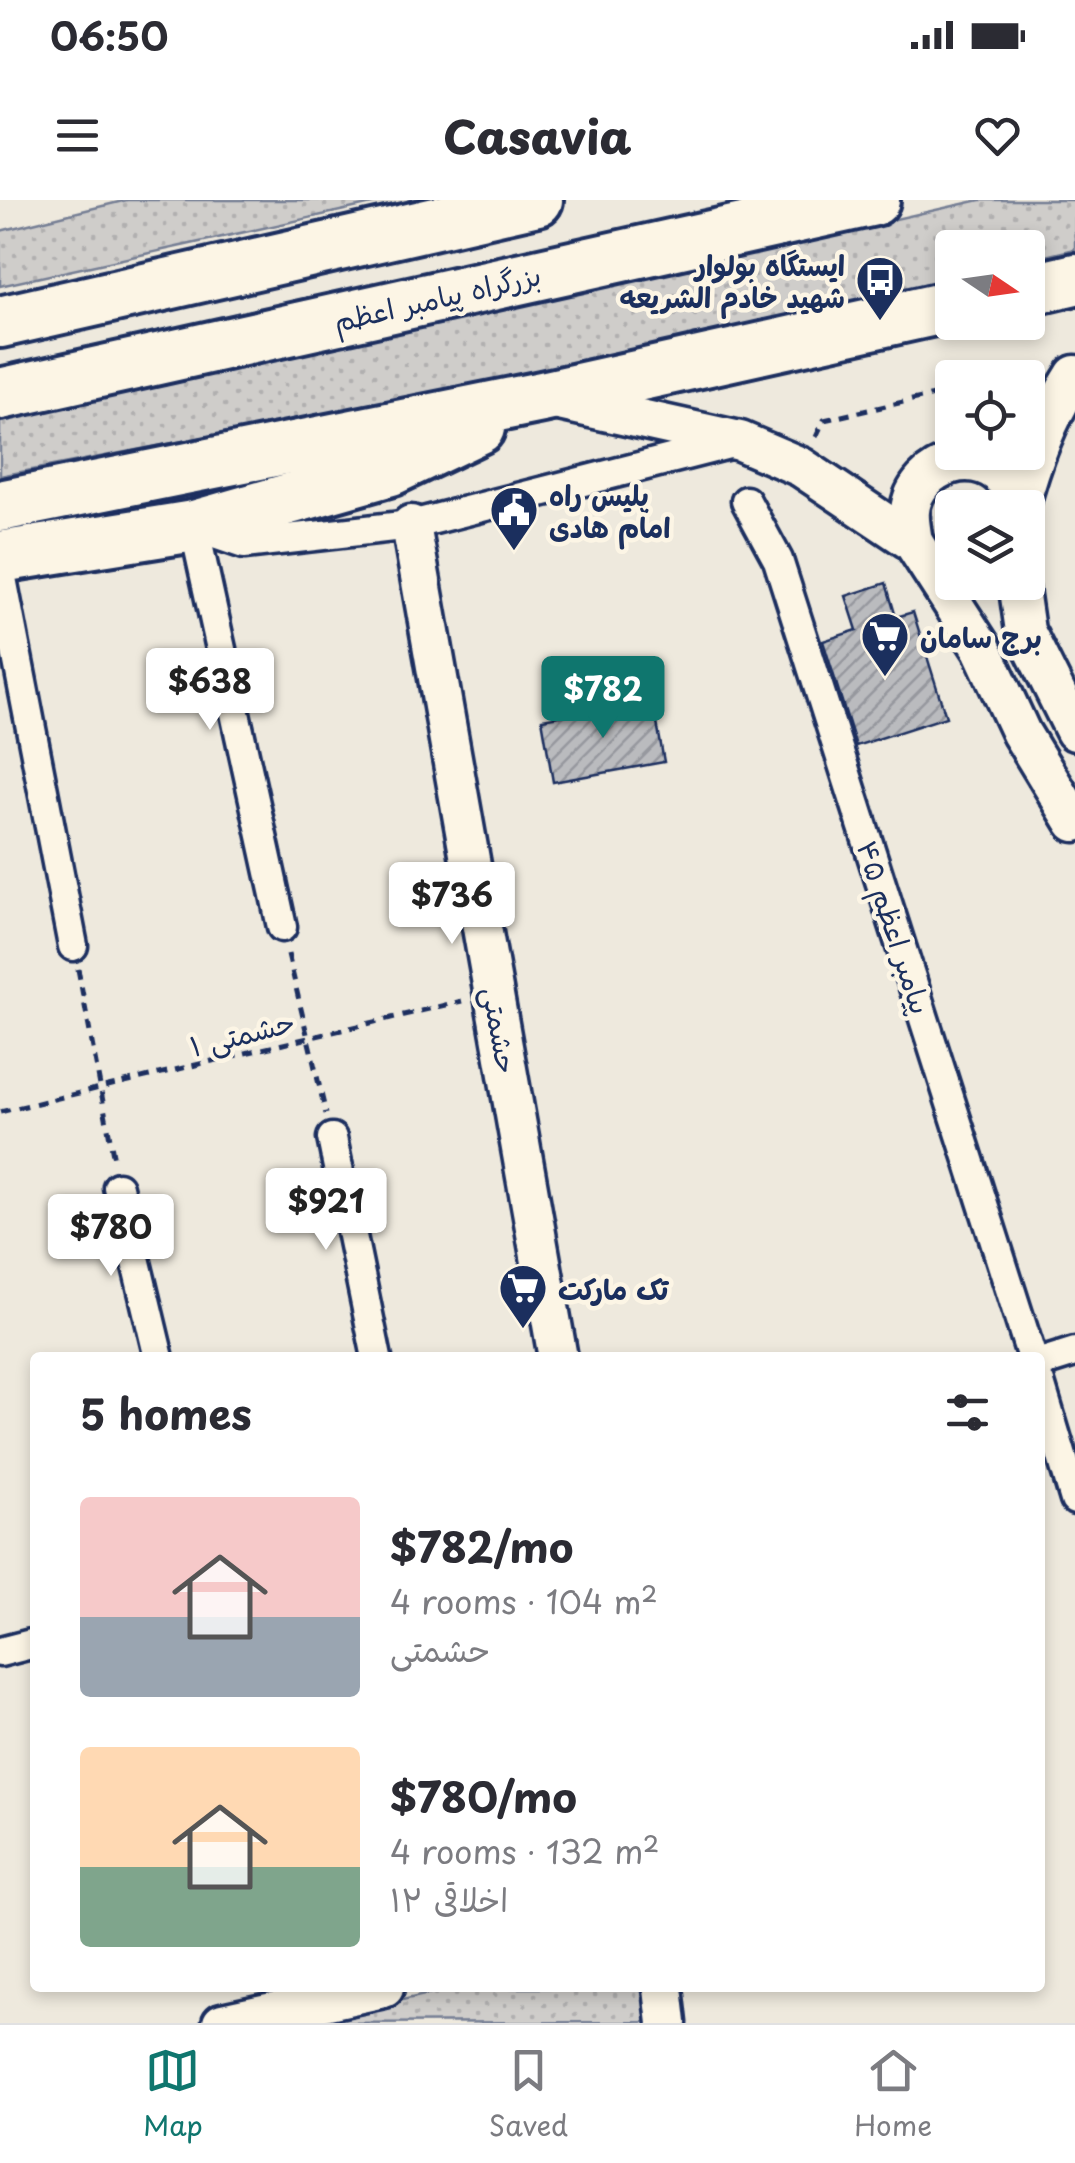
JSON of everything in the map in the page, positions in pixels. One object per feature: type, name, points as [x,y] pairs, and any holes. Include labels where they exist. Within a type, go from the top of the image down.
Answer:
[{"type":"highway","points":[[0,322],[537,200]]},
{"type":"highway","name":"بزرگراه پیامبر اعظم","points":[[0,394],[874,200]]},
{"type":"highway","points":[[1045,286],[1075,279]]},
{"type":"highway","points":[[0,506],[542,397],[935,310]]},
{"type":"highway","points":[[0,557],[194,526],[391,470],[542,397]]},
{"type":"street","points":[[1024,490],[1040,439],[1075,375]]},
{"type":"street","points":[[542,397],[740,441],[801,467],[913,542],[982,649],[1021,733],[1075,822]]},
{"type":"street","points":[[194,526],[244,544],[411,525],[740,441]]},
{"type":"street","points":[[913,542],[910,511],[919,486],[938,468],[964,461],[990,468],[1011,490]]},
{"type":"street","name":"پیامبر اعظم ۴۵","points":[[746,501],[778,560],[1030,1352]]},
{"type":"street","name":"حشمتی","points":[[411,525],[557,1352]]},
{"type":"street","points":[[194,526],[282,927]]},
{"type":"street","points":[[0,568],[73,946]]},
{"type":"street","points":[[1021,600],[1025,631],[1075,731]]},
{"type":"street","points":[[332,1138],[376,1352]]},
{"type":"street","points":[[118,1187],[158,1352]]},
{"type":"street","points":[[1045,1361],[1075,1352]]},
{"type":"street","points":[[1045,1399],[1075,1500]]},
{"type":"street","points":[[1,1648],[30,1644]]},
{"type":"street","points":[[222,2023],[365,1992]]},
{"type":"street","points":[[663,1992],[667,2023]]},
{"type":"path","points":[[801,467],[824,420],[935,395]]},
{"type":"path","points":[[282,927],[332,1138]]},
{"type":"path","points":[[73,946],[118,1187]]},
{"type":"path","name":"حشمتی ۱","points":[[0,1112],[494,994]]},
{"type":"shaded area","points":[[127,200],[390,200],[0,286],[0,231]]},
{"type":"shaded area","points":[[980,200],[1075,200],[1075,249],[1045,256],[1045,230],[935,230],[935,281],[675,347],[0,476],[0,420]]},
{"type":"shaded area","points":[[438,1992],[647,1992],[647,2022],[299,2023]]},
{"type":"building","name":"برج سامان","points":[[886,583],[896,617],[913,612],[946,717],[856,746],[823,641],[857,630],[846,596]]},
{"type":"building","points":[[653,700],[664,762],[553,782],[542,719]]},
{"type":"place","name":"ایستگاه بولوار شهید خادم الشریعه","points":[[880,322]]},
{"type":"place","name":"پلیس راه امام هادی","points":[[514,552]]},
{"type":"place","name":"برج سامان","points":[[885,678]]},
{"type":"place","name":"تک مارکت","points":[[523,1330]]}]
